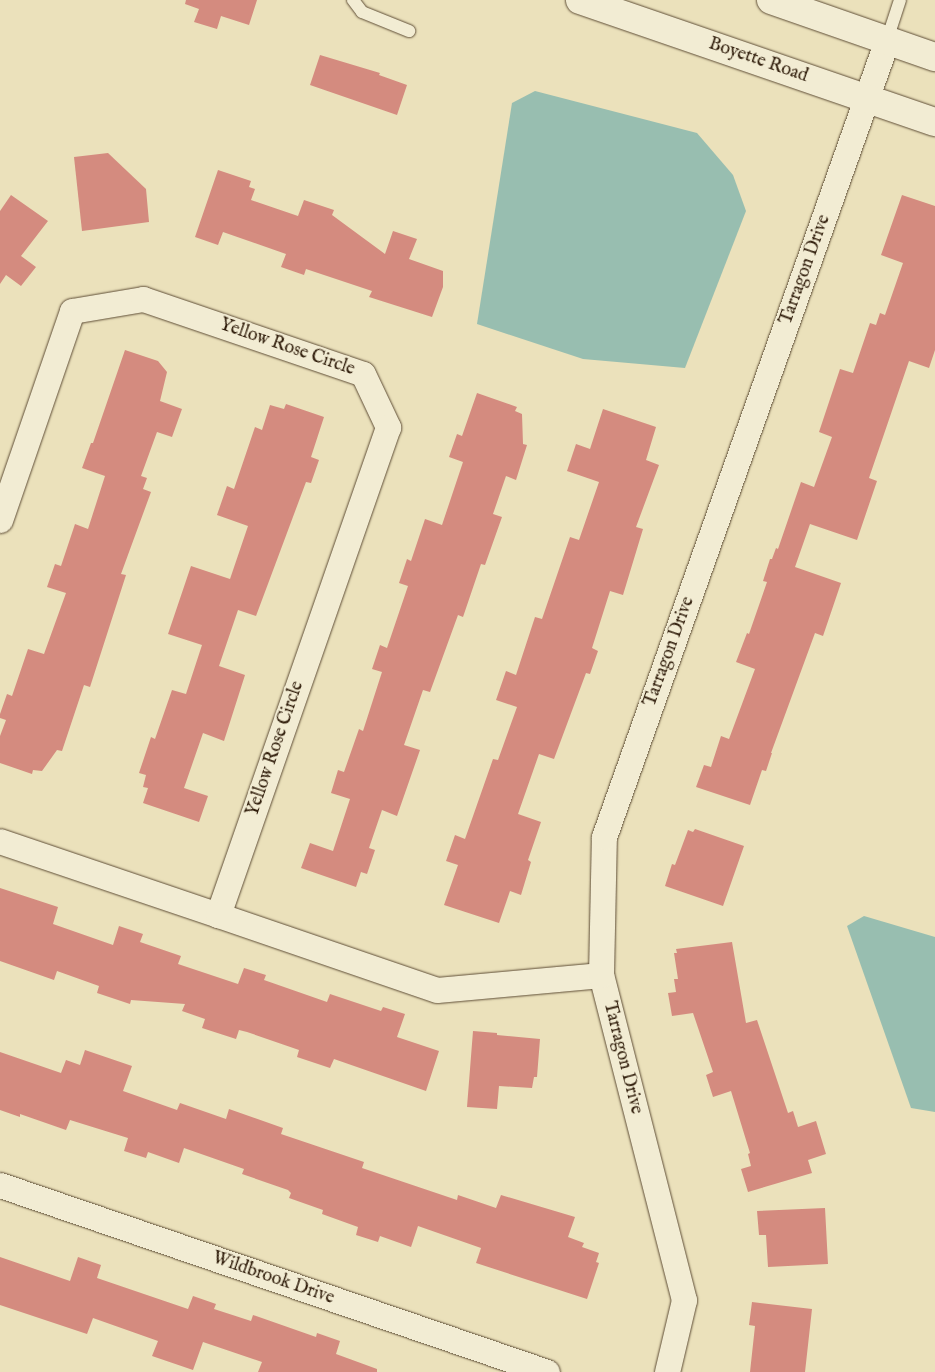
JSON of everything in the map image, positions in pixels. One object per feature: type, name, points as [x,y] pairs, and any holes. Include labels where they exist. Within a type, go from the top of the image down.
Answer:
[{"type":"main road","name":"Boyette Road","points":[[580,0],[935,122]]},
{"type":"main road","points":[[771,0],[935,56]]},
{"type":"street","name":"Tarragon Drive","points":[[667,1372],[684,1300],[601,975],[604,837],[887,40]]},
{"type":"street","name":"Yellow Rose Circle","points":[[0,520],[72,310],[143,299],[362,374],[388,427],[218,915]]},
{"type":"street","points":[[0,841],[437,990],[601,975]]},
{"type":"street","name":"Wildbrook Drive","points":[[0,1185],[547,1372]]},
{"type":"lane","points":[[353,0],[362,12],[410,31]]},
{"type":"lane","points":[[887,40],[900,0]]},
{"type":"shaded area","points":[[535,91],[697,133],[733,175],[746,211],[685,368],[583,359],[477,324],[512,103]]},
{"type":"shaded area","points":[[864,916],[935,937],[935,1112],[911,1108],[847,926]]},
{"type":"building","points":[[186,0],[257,0],[249,25],[221,16],[217,29],[194,22],[199,9],[185,4]]},
{"type":"building","points":[[320,55],[380,73],[379,75],[407,85],[397,115],[310,85]]},
{"type":"building","points":[[108,153],[146,189],[149,222],[82,231],[74,157]]},
{"type":"building","points":[[218,170],[251,181],[249,187],[255,189],[251,200],[298,216],[304,200],[334,210],[332,215],[385,254],[393,231],[417,239],[409,259],[443,271],[443,287],[432,317],[369,297],[372,291],[306,269],[304,275],[281,267],[286,254],[223,232],[218,245],[195,237]]},
{"type":"building","points":[[11,195],[48,221],[21,256],[36,267],[21,286],[6,275],[0,284],[0,211]]},
{"type":"building","points":[[902,195],[935,206],[935,350],[929,368],[909,361],[869,478],[877,481],[857,540],[810,524],[795,567],[841,583],[823,636],[815,633],[766,771],[762,770],[750,805],[696,787],[704,765],[711,767],[721,736],[729,739],[755,669],[736,662],[747,633],[749,634],[767,582],[763,581],[770,559],[772,559],[776,548],[778,549],[801,482],[814,487],[832,437],[819,432],[840,369],[853,373],[870,323],[876,325],[880,313],[885,315],[903,263],[881,255]]},
{"type":"building","points":[[125,350],[158,361],[167,372],[160,401],[182,409],[172,437],[157,432],[141,476],[147,478],[143,489],[151,492],[121,574],[126,575],[90,687],[84,685],[62,751],[57,750],[42,771],[33,770],[32,774],[0,763],[0,736],[6,720],[0,718],[0,714],[7,694],[12,696],[28,649],[44,654],[66,593],[47,587],[55,564],[61,566],[75,524],[88,529],[105,476],[82,468],[91,443],[93,443]]},
{"type":"building","points":[[477,393],[517,407],[515,411],[522,414],[523,444],[527,445],[516,480],[506,476],[493,514],[502,517],[485,565],[481,564],[463,617],[458,615],[430,692],[423,690],[404,745],[420,750],[397,816],[382,810],[369,848],[375,850],[367,874],[361,872],[356,887],[301,868],[310,843],[333,851],[350,799],[331,793],[338,770],[344,772],[359,729],[363,731],[382,672],[372,669],[380,645],[387,648],[408,586],[399,583],[407,559],[411,561],[425,519],[442,525],[463,462],[449,457],[457,434],[462,436]]},
{"type":"building","points":[[286,404],[324,417],[311,457],[319,460],[311,483],[306,482],[256,616],[238,610],[219,666],[245,675],[224,741],[203,733],[184,788],[208,796],[199,822],[143,803],[148,788],[143,787],[146,775],[139,773],[151,737],[155,739],[172,690],[186,694],[202,645],[168,634],[191,566],[230,579],[248,526],[217,515],[227,486],[234,489],[255,427],[262,430],[270,405],[284,409]]},
{"type":"building","points":[[603,409],[656,427],[646,460],[659,465],[636,527],[643,529],[623,595],[610,591],[592,648],[598,651],[590,674],[586,673],[554,759],[539,754],[518,814],[541,822],[528,860],[531,862],[521,895],[510,891],[499,923],[444,905],[458,865],[446,861],[455,835],[465,839],[493,759],[498,760],[517,707],[496,700],[506,671],[516,675],[535,617],[542,619],[570,537],[579,540],[599,482],[567,471],[576,444],[590,449]]},
{"type":"building","points":[[695,829],[744,846],[723,906],[665,886],[672,864],[675,865],[688,830],[693,832]]},
{"type":"building","points":[[0,888],[58,907],[53,924],[113,945],[119,926],[143,934],[140,942],[181,956],[178,964],[238,984],[244,968],[266,975],[264,980],[327,1002],[330,994],[381,1011],[383,1007],[405,1014],[397,1037],[439,1051],[426,1091],[334,1059],[330,1068],[297,1057],[299,1050],[247,1032],[239,1030],[236,1039],[202,1028],[205,1019],[182,1011],[185,1004],[131,1000],[130,1004],[97,993],[99,986],[57,971],[54,980],[0,961]]},
{"type":"building","points":[[732,942],[746,1023],[757,1020],[788,1113],[793,1111],[798,1127],[816,1121],[826,1154],[808,1160],[812,1173],[748,1192],[741,1169],[751,1166],[748,1154],[750,1153],[731,1091],[713,1097],[706,1075],[713,1072],[693,1013],[672,1016],[668,993],[676,992],[674,979],[678,979],[674,953],[677,953],[676,949]]},
{"type":"building","points":[[473,1031],[540,1039],[537,1077],[534,1077],[532,1088],[499,1086],[497,1109],[467,1107]]},
{"type":"building","points":[[85,1050],[132,1066],[123,1091],[177,1110],[180,1103],[226,1119],[229,1109],[283,1128],[281,1134],[364,1162],[362,1168],[457,1200],[458,1195],[496,1208],[501,1195],[575,1217],[568,1237],[584,1243],[582,1247],[599,1253],[596,1262],[599,1263],[587,1299],[476,1263],[481,1248],[418,1226],[411,1247],[380,1236],[378,1242],[356,1235],[358,1227],[322,1214],[323,1210],[289,1198],[291,1193],[288,1190],[242,1174],[244,1169],[184,1148],[179,1163],[148,1152],[146,1158],[124,1151],[128,1138],[70,1120],[66,1130],[20,1114],[20,1117],[0,1110],[0,1052],[61,1073],[66,1060],[80,1065]]},
{"type":"building","points":[[825,1208],[828,1264],[768,1267],[766,1235],[759,1235],[757,1211]]},
{"type":"building","points":[[0,1257],[70,1281],[78,1257],[101,1265],[97,1278],[188,1309],[193,1296],[216,1304],[214,1309],[251,1321],[253,1315],[316,1337],[317,1333],[340,1341],[336,1354],[377,1369],[377,1372],[258,1372],[262,1362],[203,1342],[193,1370],[152,1356],[158,1341],[93,1318],[87,1334],[0,1305]]},
{"type":"building","points":[[752,1302],[812,1309],[805,1372],[750,1372],[755,1326],[749,1325]]}]
